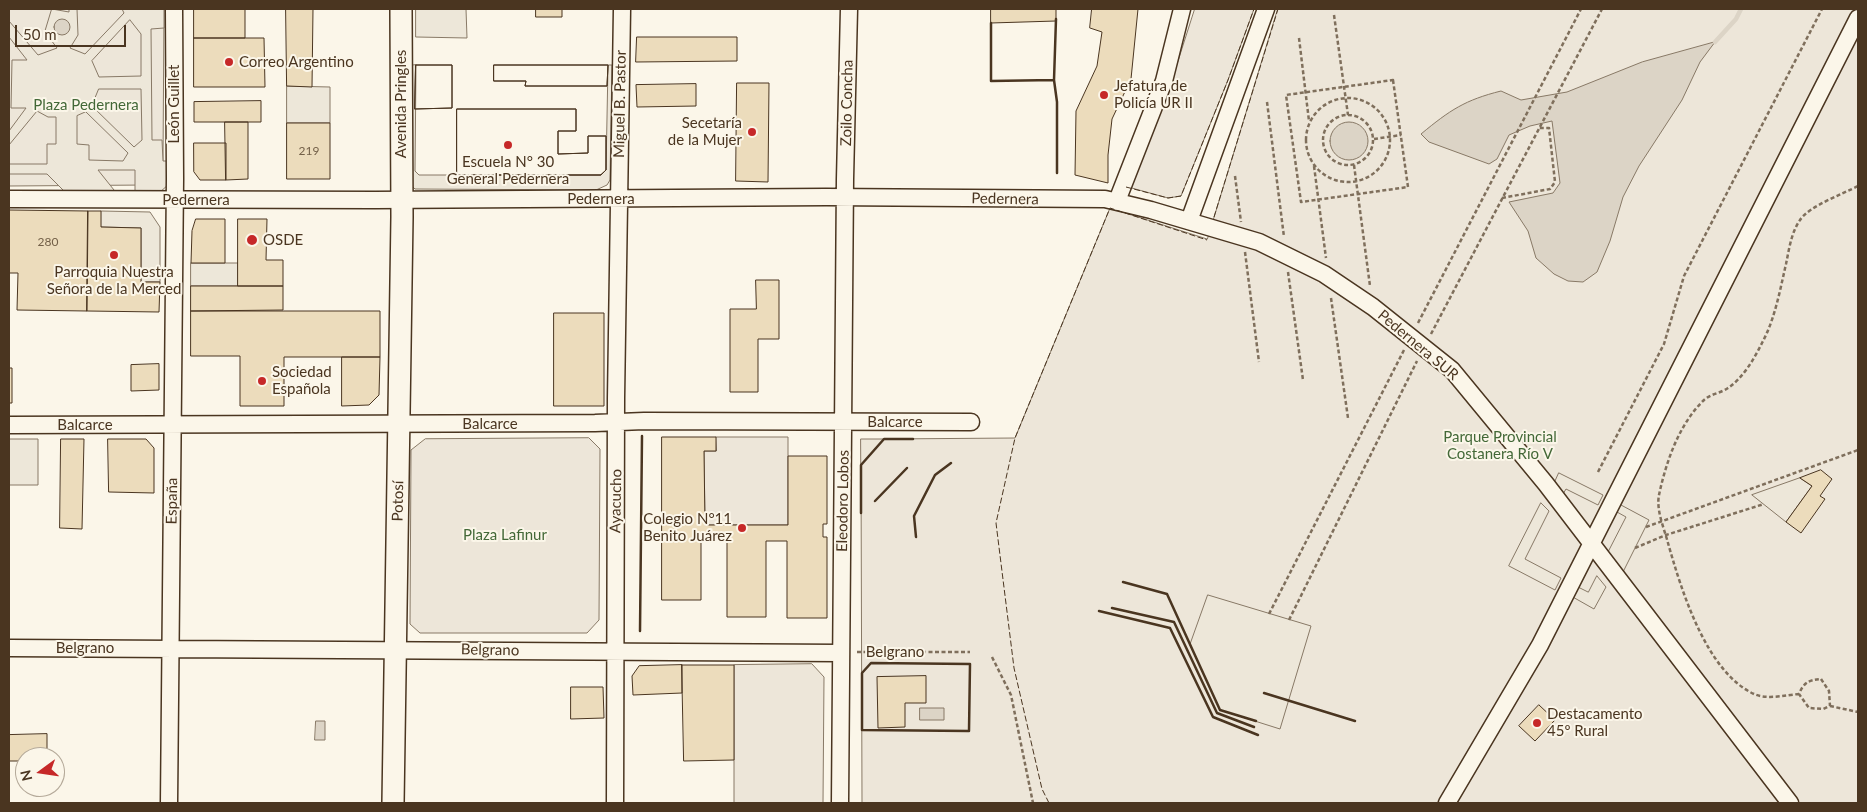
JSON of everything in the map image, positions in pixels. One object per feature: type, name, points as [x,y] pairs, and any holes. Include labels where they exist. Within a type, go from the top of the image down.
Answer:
[{"type":"main road","name":"Avenida Pringles","points":[[402,9],[402,200]]},
{"type":"main road","name":"Potosí","points":[[393,803],[402,200]]},
{"type":"street","name":"León Guillet","points":[[174,9],[174,200]]},
{"type":"street","name":"Miguel B. Pastor","points":[[618,199],[622,9]]},
{"type":"street","name":"Zoilo Concha","points":[[845,198],[849,9]]},
{"type":"street","points":[[1117,200],[1164,81],[1182,9]]},
{"type":"street","points":[[1189,221],[1266,9]]},
{"type":"street","points":[[1447,803],[1540,645],[1590,543],[1638,455],[1858,18]]},
{"type":"street","name":"Eleodoro Lobos","points":[[840,803],[845,198]]},
{"type":"street","name":"Pedernera","points":[[9,199],[1105,199],[1117,200],[1189,221]]},
{"type":"street","name":"Ayacucho","points":[[615,803],[618,199]]},
{"type":"street","name":"España","points":[[169,803],[174,200]]},
{"type":"street","name":"Pedernera SUR","points":[[1189,221],[1259,242],[1329,277],[1373,307],[1452,370],[1546,484],[1790,803]]},
{"type":"street","name":"Balcarce","points":[[9,425],[172,426],[616,422],[971,422]]},
{"type":"street","name":"Belgrano","points":[[9,648],[840,652]]},
{"type":"path","points":[[1269,614],[1410,337],[1581,9]]},
{"type":"path","points":[[1289,620],[1424,348],[1602,9]]},
{"type":"path","points":[[1598,472],[1664,344],[1684,276],[1822,9]]},
{"type":"path","points":[[1334,14],[1348,115]]},
{"type":"path","points":[[1299,38],[1309,122],[1306,146],[1314,165],[1348,418]]},
{"type":"path","points":[[1393,80],[1408,187],[1301,202],[1286,95],[1344,87],[1393,80]]},
{"type":"path","points":[[1309,122],[1324,104],[1346,97],[1362,100],[1376,108],[1386,121],[1390,137],[1388,154],[1378,169],[1364,179],[1347,182],[1329,178],[1314,165]]},
{"type":"path","points":[[1348,115],[1355,116],[1368,124],[1374,139],[1368,156],[1354,165],[1336,162],[1324,148],[1323,138],[1331,122],[1348,115]]},
{"type":"path","points":[[1502,198],[1550,189],[1556,182],[1548,128],[1539,128]]},
{"type":"path","points":[[1374,139],[1400,135]]},
{"type":"path","points":[[1354,165],[1373,307]]},
{"type":"path","points":[[1235,176],[1259,362]]},
{"type":"path","points":[[1799,694],[1756,695],[1744,688],[1728,673],[1710,650],[1682,591],[1662,522],[1659,496],[1673,448],[1692,415],[1705,399],[1727,389],[1737,381],[1763,343],[1778,302],[1792,237],[1800,220],[1809,212],[1858,186]]},
{"type":"path","points":[[1646,527],[1858,450]]},
{"type":"path","points":[[1635,548],[1666,535],[1764,504]]},
{"type":"path","name":"Belgrano","points":[[840,652],[970,652]]},
{"type":"path","points":[[992,657],[1010,694],[1033,803]]},
{"type":"path","points":[[1799,694],[1802,686],[1810,680],[1821,678],[1829,691],[1830,706]]},
{"type":"path","points":[[1799,694],[1810,708],[1822,709],[1830,706],[1858,712]]},
{"type":"green space","name":"Plaza Pedernera","points":[[9,9],[164,9],[163,161],[148,185],[9,186]]},
{"type":"green space","points":[[1195,9],[1254,9],[1228,80],[1181,196],[1168,198],[1128,187],[1170,86]]},
{"type":"green space","name":"Parque Provincial Costanera Río V","points":[[1278,9],[1858,9],[1858,803],[862,803],[861,465],[884,439],[1015,438],[1110,208],[1207,239]]},
{"type":"green space","points":[[716,437],[788,437],[788,525],[705,525],[704,451],[716,451]]},
{"type":"green space","name":"Plaza Lafinur","points":[[589,438],[600,449],[599,620],[587,633],[420,633],[410,624],[411,450],[425,439]]},
{"type":"green space","points":[[812,664],[824,677],[823,803],[734,803],[734,665]]},
{"type":"shaded area","points":[[52,9],[69,12],[69,9],[77,9],[78,35],[70,48],[85,54],[124,13],[122,9],[164,9],[164,28],[151,29],[152,140],[162,140],[163,161],[168,161],[169,184],[159,193],[135,193],[135,170],[98,170],[122,200],[72,199],[47,174],[9,174],[9,164],[47,164],[47,144],[56,144],[56,117],[48,117],[37,111],[9,145],[9,131],[26,108],[11,108],[12,60],[27,60],[9,37],[9,21],[38,55],[57,48],[45,32]],"holes":[[[130,20],[141,34],[141,76],[99,77],[92,61]],[[99,89],[141,89],[142,140],[134,147],[92,106]],[[86,112],[128,153],[123,161],[89,160],[89,145],[77,144],[77,116]]]},
{"type":"shaded area","points":[[416,9],[466,9],[467,38],[416,37]]},
{"type":"shaded area","points":[[59,19],[65,19],[70,24],[68,33],[59,35],[54,30],[54,24]]},
{"type":"shaded area","points":[[1715,42],[1700,62],[1682,100],[1639,166],[1623,197],[1610,241],[1597,272],[1583,282],[1568,281],[1554,274],[1536,258],[1528,231],[1509,202],[1553,193],[1560,183],[1552,121],[1530,126],[1509,135],[1497,159],[1489,164],[1429,142],[1421,134],[1458,107],[1488,94],[1501,91],[1521,100],[1567,92],[1642,62]]},
{"type":"shaded area","points":[[416,65],[415,171],[419,175],[600,175],[606,170],[608,65],[612,65],[610,180],[607,185],[596,190],[415,189],[410,184],[407,66]]},
{"type":"shaded area","points":[[287,86],[330,87],[330,123],[287,123]]},
{"type":"shaded area","points":[[1349,122],[1362,128],[1368,141],[1362,154],[1349,160],[1336,154],[1330,141],[1336,128]]},
{"type":"shaded area","points":[[101,211],[150,212],[160,227],[160,282],[141,282],[141,228],[101,227]]},
{"type":"shaded area","points":[[191,263],[238,263],[238,286],[191,286]]},
{"type":"shaded area","points":[[9,439],[38,439],[38,485],[9,485]]},
{"type":"shaded area","points":[[861,439],[884,439],[861,465]]},
{"type":"shaded area","points":[[1559,473],[1603,495],[1598,505],[1566,489],[1563,494],[1554,484]]},
{"type":"shaded area","points":[[1800,478],[1812,486],[1786,522],[1752,495]]},
{"type":"shaded area","points":[[1541,503],[1549,511],[1525,559],[1561,578],[1555,590],[1509,566]]},
{"type":"shaded area","points":[[1621,505],[1649,520],[1622,574],[1608,552],[1626,517],[1617,512]]},
{"type":"shaded area","points":[[1597,576],[1606,587],[1594,609],[1571,596],[1576,586],[1588,592]]},
{"type":"shaded area","points":[[1208,595],[1311,626],[1280,729],[1220,710],[1190,645]]},
{"type":"shaded area","points":[[920,708],[944,708],[944,720],[920,720]]},
{"type":"shaded area","points":[[316,721],[325,721],[325,740],[315,740]]},
{"type":"building","points":[[194,9],[245,9],[245,38],[194,38]]},
{"type":"building","points":[[286,9],[313,9],[312,87],[287,86]]},
{"type":"building","points":[[536,9],[562,9],[562,17],[536,17]]},
{"type":"building","points":[[991,9],[1056,9],[1056,21],[991,23]]},
{"type":"building","name":"Jefatura de Policía UR II","points":[[1092,9],[1138,9],[1131,79],[1112,119],[1108,155],[1108,183],[1075,175],[1076,111],[1097,66],[1102,32],[1090,28]]},
{"type":"building","points":[[637,37],[737,37],[737,61],[636,62]]},
{"type":"building","name":"Correo Argentino","points":[[194,38],[264,38],[265,87],[194,87]]},
{"type":"building","name":"Escuela N° 30 General Pedernera","points":[[416,65],[452,65],[452,108],[415,109]]},
{"type":"building","name":"Escuela N° 30 General Pedernera","points":[[416,65],[452,65],[452,108],[415,109]]},
{"type":"building","points":[[494,65],[608,65],[607,86],[525,86],[526,81],[494,81]]},
{"type":"building","points":[[494,65],[608,65],[607,86],[525,86],[526,81],[494,81]]},
{"type":"building","name":"Secetaría de la Mujer","points":[[737,83],[769,83],[768,182],[736,181]]},
{"type":"building","points":[[696,84],[696,106],[637,107],[636,85]]},
{"type":"building","points":[[261,101],[261,122],[194,122],[194,102]]},
{"type":"building","name":"Escuela N° 30 General Pedernera","points":[[457,109],[576,109],[576,131],[558,131],[558,154],[588,153],[588,136],[606,136],[606,170],[601,175],[457,175]]},
{"type":"building","name":"Escuela N° 30 General Pedernera","points":[[457,109],[576,109],[576,131],[558,131],[558,154],[588,153],[588,136],[606,136],[606,170],[601,175],[457,175]]},
{"type":"building","points":[[225,122],[248,122],[248,179],[226,180]]},
{"type":"building","points":[[287,123],[330,123],[330,179],[287,179]]},
{"type":"building","points":[[194,143],[226,143],[226,180],[200,180],[194,172]]},
{"type":"building","points":[[9,210],[88,211],[87,311],[17,310],[18,273],[9,273]]},
{"type":"building","name":"Parroquia Nuestra Señora de la Merced","points":[[88,211],[101,211],[101,227],[141,228],[141,282],[160,282],[159,312],[87,311]]},
{"type":"building","points":[[196,219],[225,219],[225,263],[191,263],[192,231]]},
{"type":"building","name":"OSDE","points":[[238,219],[267,219],[266,260],[283,260],[283,286],[238,286]]},
{"type":"building","points":[[756,280],[779,280],[779,339],[758,339],[758,392],[730,392],[730,309],[756,309]]},
{"type":"building","points":[[191,286],[283,286],[283,310],[191,311]]},
{"type":"building","name":"Sociedad Española","points":[[191,311],[380,311],[380,357],[284,357],[284,406],[240,406],[240,356],[191,356]]},
{"type":"building","points":[[554,313],[604,313],[604,406],[554,406]]},
{"type":"building","points":[[342,357],[380,357],[379,395],[369,405],[342,406]]},
{"type":"building","points":[[159,364],[159,390],[131,391],[131,365]]},
{"type":"building","points":[[9,368],[12,368],[12,403],[9,403]]},
{"type":"building","name":"Colegio N°11 Benito Juárez","points":[[662,437],[716,437],[716,451],[704,451],[705,525],[788,525],[788,456],[827,456],[827,524],[823,524],[823,537],[827,537],[827,618],[787,618],[787,541],[766,541],[766,617],[727,617],[727,537],[701,537],[701,600],[662,600]]},
{"type":"building","points":[[61,439],[84,439],[82,529],[60,528]]},
{"type":"building","points":[[108,439],[146,439],[154,448],[154,493],[109,492]]},
{"type":"building","points":[[1821,470],[1832,479],[1820,496],[1825,499],[1801,533],[1786,522],[1812,486],[1800,478]]},
{"type":"building","points":[[682,665],[734,665],[734,760],[684,761]]},
{"type":"building","points":[[682,665],[682,693],[633,695],[632,676],[639,666]]},
{"type":"building","points":[[926,676],[926,703],[905,703],[905,727],[878,728],[877,677]]},
{"type":"building","points":[[571,687],[603,687],[604,718],[571,719]]},
{"type":"building","name":"Destacamento 45º Rural","points":[[1539,705],[1555,720],[1535,741],[1519,726]]},
{"type":"building","points":[[47,734],[47,747],[15,747],[15,761],[9,761],[9,735]]},
{"type":"waterway","points":[[1715,42],[1736,19],[1741,9]]},
{"type":"fence","points":[[1126,187],[1168,198],[1181,196],[1228,80],[1254,9]]},
{"type":"fence","points":[[1214,217],[1278,9]]},
{"type":"fence","points":[[1049,803],[1042,789],[1014,668],[996,523],[1015,438],[1110,208],[1207,240]]},
{"type":"wall","points":[[1056,19],[1054,80],[1057,102],[1057,173]]},
{"type":"wall","points":[[991,23],[991,81],[1054,80]]},
{"type":"wall","points":[[640,631],[642,436]]},
{"type":"wall","points":[[861,513],[861,465],[884,439],[913,439]]},
{"type":"wall","points":[[916,537],[914,516],[935,475],[951,463]]},
{"type":"wall","points":[[875,501],[907,468]]},
{"type":"wall","points":[[1123,582],[1167,594],[1220,710],[1256,721]]},
{"type":"wall","points":[[1112,608],[1174,622],[1217,713],[1254,727]]},
{"type":"wall","points":[[1099,611],[1170,628],[1213,717],[1258,735]]},
{"type":"wall","points":[[871,663],[970,664],[969,731],[862,730],[862,673],[871,663]]},
{"type":"wall","points":[[1264,693],[1355,721]]},
{"type":"place","name":"Correo Argentino","points":[[229,62]]},
{"type":"place","name":"Jefatura de Policía UR II","points":[[1104,95]]},
{"type":"place","name":"Secetaría de la Mujer","points":[[752,132]]},
{"type":"place","name":"Escuela N° 30 General Pedernera","points":[[508,145]]},
{"type":"place","name":"OSDE","points":[[252,240]]},
{"type":"place","name":"Parroquia Nuestra Señora de la Merced","points":[[114,255]]},
{"type":"place","name":"Sociedad Española","points":[[262,381]]},
{"type":"place","name":"Colegio N°11 Benito Juárez","points":[[742,528]]},
{"type":"place","name":"Destacamento 45º Rural","points":[[1537,723]]}]
